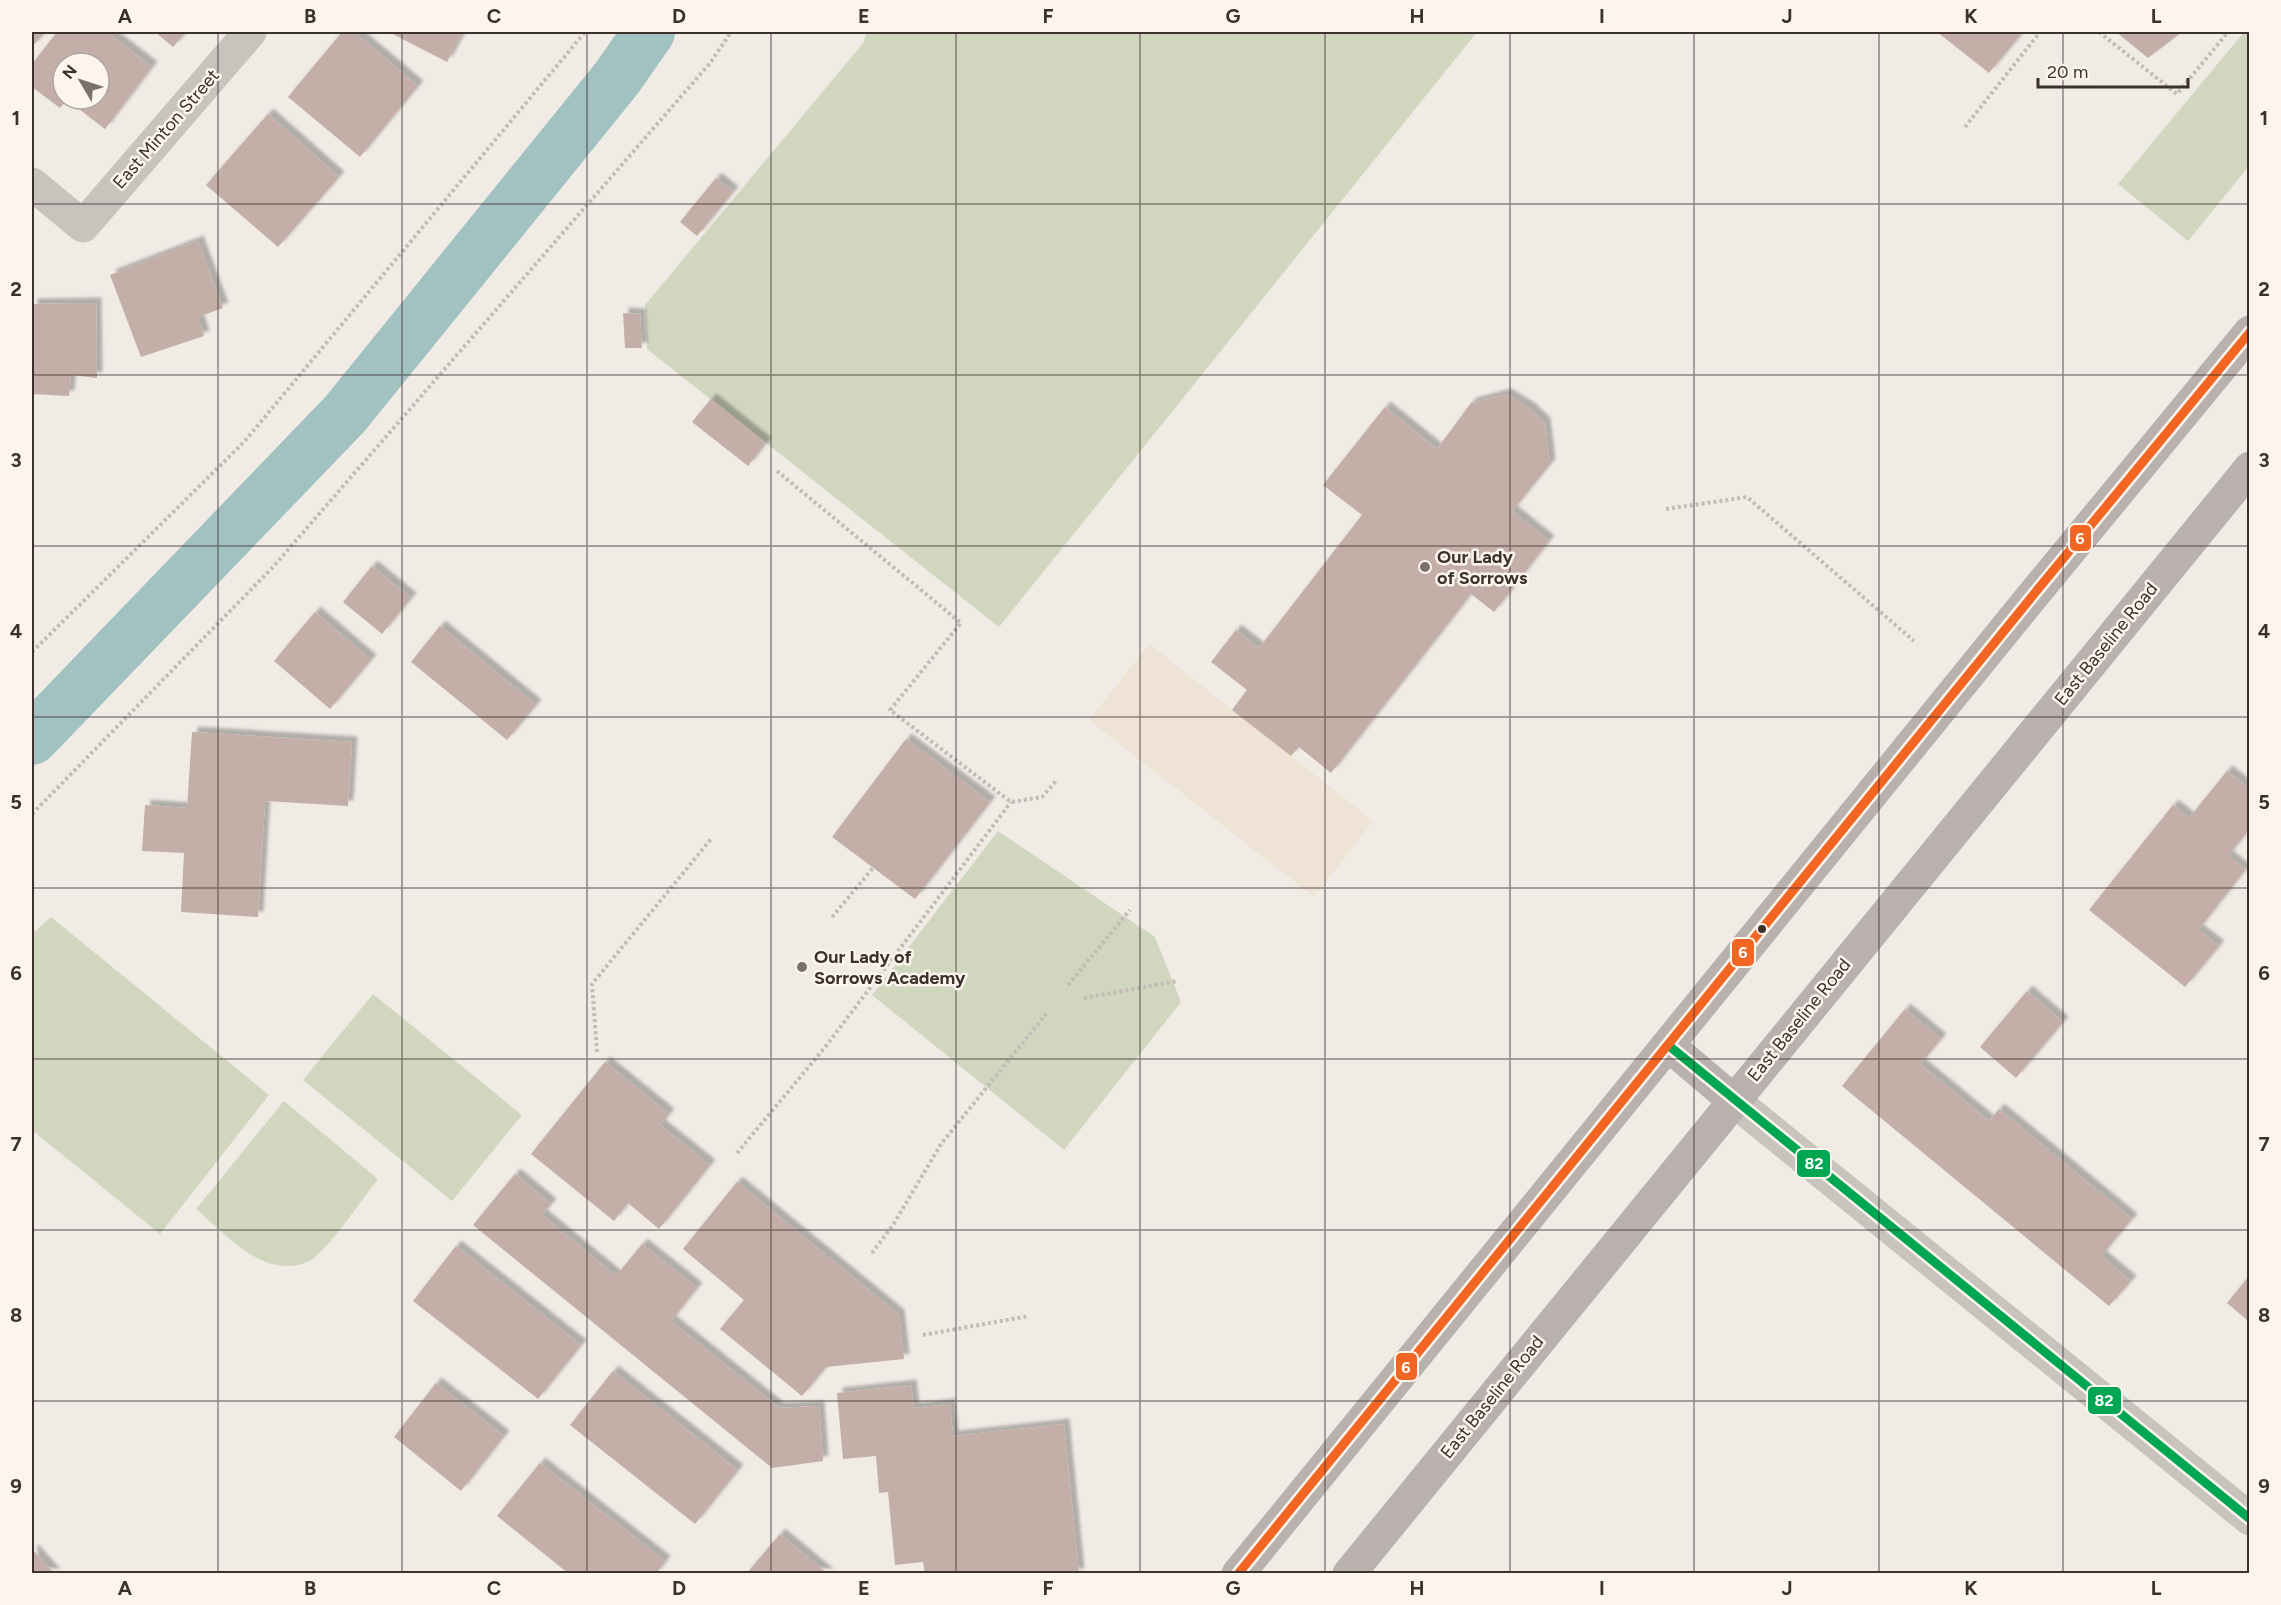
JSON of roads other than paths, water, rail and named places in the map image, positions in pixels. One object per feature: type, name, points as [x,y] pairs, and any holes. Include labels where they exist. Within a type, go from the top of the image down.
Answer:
[{"type":"main road","points":[[1238,1574],[2250,332]]},
{"type":"main road","name":"East Baseline Road","points":[[1349,1574],[2250,468]]},
{"type":"main road","points":[[1668,1045],[1733,1100]]},
{"type":"street","name":"East Minton Street","points":[[32,184],[83,226],[249,32]]},
{"type":"street","points":[[1733,1100],[2250,1519]]},
{"type":"waterway","points":[[32,739],[345,414],[617,78],[649,32]]},
{"type":"place","name":"Our Lady of Sorrows","points":[[1425,567]]},
{"type":"place","name":"Our Lady of Sorrows Academy","points":[[802,967]]}]
